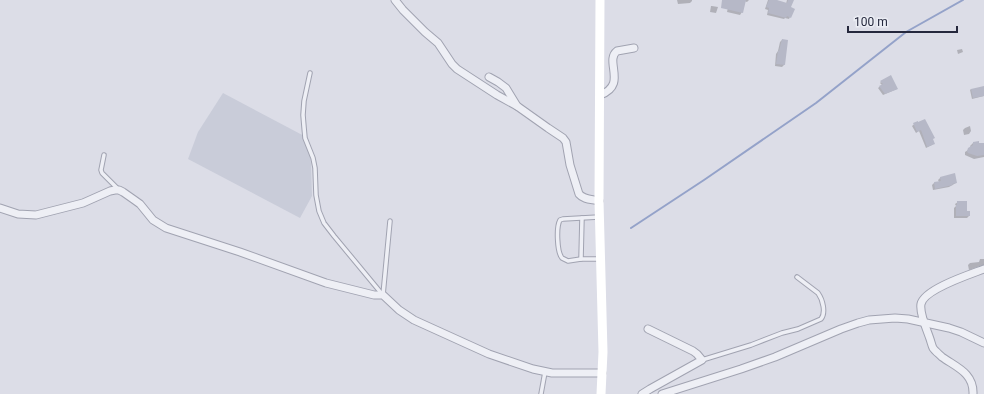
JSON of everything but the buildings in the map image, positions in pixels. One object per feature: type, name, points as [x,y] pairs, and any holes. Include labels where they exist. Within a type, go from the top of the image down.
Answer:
[{"type":"street","points":[[395,0],[408,16],[438,43],[457,69],[517,106],[563,138],[566,142],[570,165],[579,194],[584,198],[599,200]]},
{"type":"street","points":[[600,0],[599,200],[602,352],[601,394]]},
{"type":"street","points":[[600,95],[609,91],[613,84],[613,58],[615,52],[634,48]]},
{"type":"street","points":[[489,77],[506,88],[517,106]]},
{"type":"street","points":[[0,208],[18,214],[36,215],[83,203],[110,191],[119,190],[140,204],[153,220],[166,228],[240,252],[326,283],[374,295],[383,295],[399,310],[414,320],[489,354],[545,372],[602,373]]},
{"type":"street","points":[[973,394],[973,384],[965,373],[940,355],[933,348],[924,322],[921,305],[929,294],[953,281],[984,269]]},
{"type":"street","points":[[662,394],[776,357],[858,323],[869,320],[895,318],[924,322],[961,332],[984,343]]},
{"type":"street","points":[[642,394],[702,360],[693,351],[648,329]]},
{"type":"lane","points":[[310,73],[304,101],[303,115],[305,138],[315,168],[316,195],[319,212],[324,223],[334,236],[383,295]]},
{"type":"lane","points":[[104,155],[101,170],[102,173],[119,190]]},
{"type":"lane","points":[[600,216],[560,220],[557,228],[559,252],[562,258],[568,261],[600,259]]},
{"type":"lane","points":[[581,259],[582,218]]},
{"type":"lane","points":[[383,295],[390,220]]},
{"type":"lane","points":[[702,360],[798,329],[821,319],[824,312],[820,296],[797,277]]},
{"type":"lane","points":[[541,394],[545,372]]},
{"type":"shaded area","points":[[223,93],[308,138],[311,164],[312,196],[300,218],[188,159],[198,132]]},
{"type":"waterway","points":[[631,228],[816,103],[906,32],[963,0]]}]
